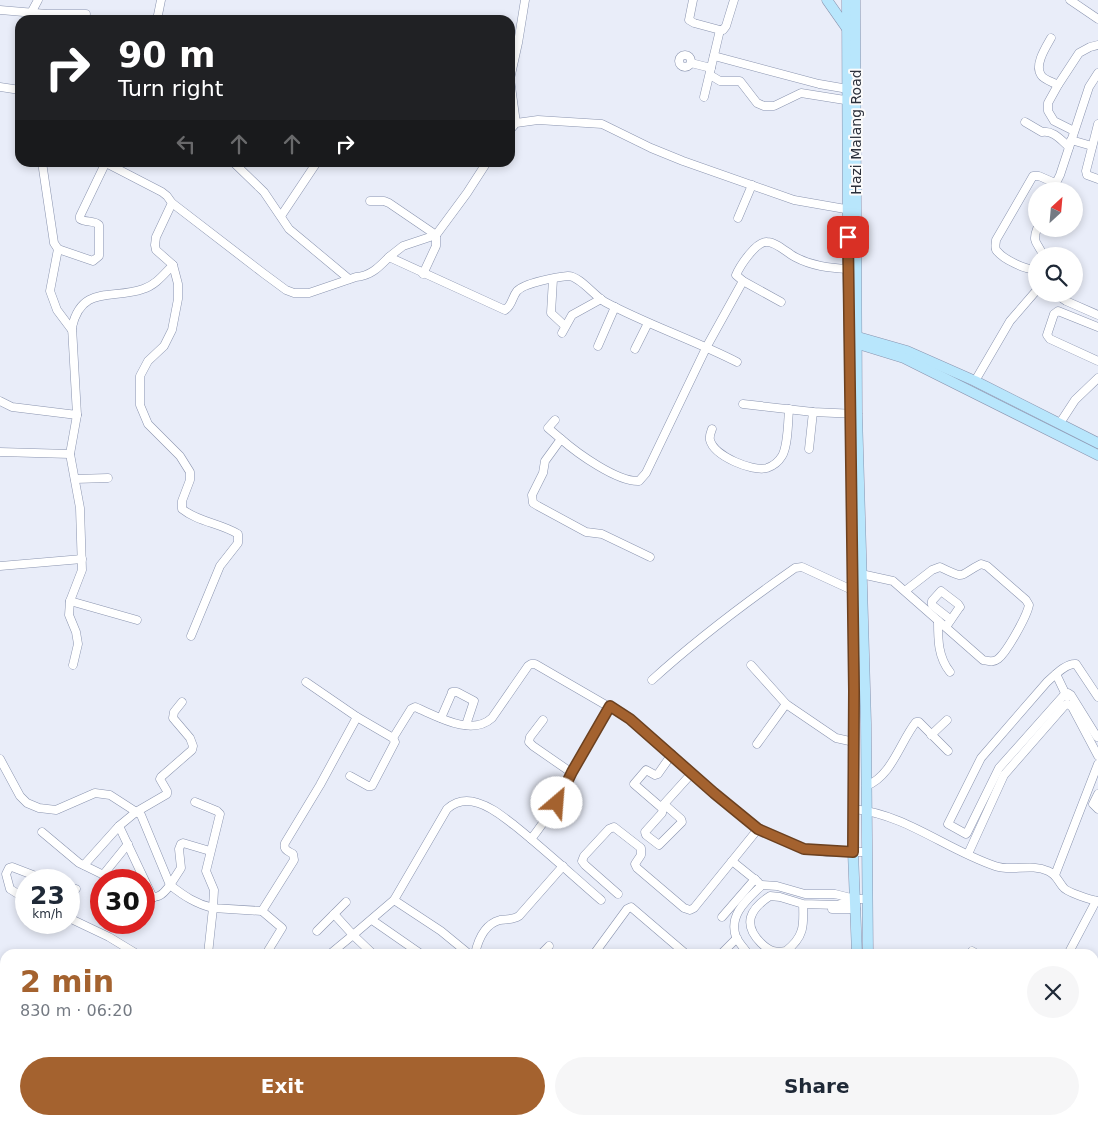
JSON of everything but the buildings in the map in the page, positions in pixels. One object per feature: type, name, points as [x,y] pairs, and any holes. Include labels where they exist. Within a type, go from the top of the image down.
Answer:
[{"type":"main road","points":[[827,0],[851,31]]},
{"type":"main road","name":"Hazi Malang Road","points":[[847,0],[851,17]]},
{"type":"main road","name":"Hazi Malang Road","points":[[855,0],[851,17],[851,31],[857,590],[853,852],[857,949]]},
{"type":"main road","name":"Hazi Malang Road","points":[[851,31],[848,89],[852,101]]},
{"type":"main road","name":"Hazi Malang Road","points":[[852,210],[848,269],[854,338]]},
{"type":"main road","points":[[854,338],[907,351],[975,382],[1098,443]]},
{"type":"main road","points":[[854,338],[904,358],[1098,455]]},
{"type":"main road","name":"Hazi Malang Road","points":[[854,414],[861,574],[857,590],[866,723],[868,949]]},
{"type":"street","points":[[31,13],[38,0]]},
{"type":"street","points":[[158,15],[161,0]]},
{"type":"street","points":[[515,56],[525,0]]},
{"type":"street","points":[[693,0],[690,20],[694,23],[720,30],[723,30],[726,26],[734,0]]},
{"type":"street","points":[[1070,0],[1098,19]]},
{"type":"street","points":[[0,10],[31,13],[86,14]]},
{"type":"street","points":[[704,97],[720,30]]},
{"type":"street","points":[[1050,38],[1040,63],[1040,73],[1042,77],[1058,85]]},
{"type":"street","points":[[1074,131],[1054,121],[1048,111],[1050,99],[1079,53],[1098,45]]},
{"type":"street","points":[[714,56],[819,84],[848,89]]},
{"type":"street","points":[[691,62],[710,71],[720,81],[740,81],[758,103],[764,106],[774,106],[801,93],[852,101]]},
{"type":"street","points":[[1056,182],[1089,86],[1098,73]]},
{"type":"street","points":[[0,86],[15,89]]},
{"type":"street","points":[[515,116],[516,123],[538,120],[602,124],[651,148],[794,200],[852,210]]},
{"type":"street","points":[[1025,122],[1042,132],[1052,132],[1070,144],[1092,146]]},
{"type":"street","points":[[1098,124],[1086,173],[1098,179]]},
{"type":"street","points":[[43,167],[54,243],[58,249],[94,260],[99,256],[100,225],[83,221],[80,219],[80,216],[102,167]]},
{"type":"street","points":[[112,167],[162,192],[172,203],[263,273],[294,293],[309,293],[370,274],[403,246],[436,235],[467,194],[484,167]]},
{"type":"street","points":[[241,167],[264,192],[289,228],[349,279]]},
{"type":"street","points":[[281,216],[315,167]]},
{"type":"street","points":[[1030,182],[1033,176],[1039,176],[1047,182]]},
{"type":"street","points":[[738,218],[752,185]]},
{"type":"street","points":[[1028,185],[996,240],[995,247],[997,252],[1018,266],[1028,269]]},
{"type":"street","points":[[370,201],[384,201],[436,235]]},
{"type":"street","points":[[172,203],[156,237],[155,245],[156,250],[173,265],[178,284],[178,299],[172,330],[164,346],[148,361],[140,376],[140,405],[148,424],[180,456],[190,472],[190,480],[182,501],[182,508],[189,515],[238,534],[238,543],[220,566],[191,636]]},
{"type":"street","points":[[423,274],[436,246],[436,235]]},
{"type":"street","points":[[781,302],[738,278],[737,272],[755,247],[761,243],[767,242],[810,264],[848,269]]},
{"type":"street","points":[[58,249],[50,291],[57,310],[72,330]]},
{"type":"street","points":[[389,257],[505,310],[509,307],[514,295],[521,288],[553,279],[574,277],[601,300],[648,323],[707,346],[737,362]]},
{"type":"street","points":[[74,665],[78,644],[76,632],[69,615],[70,601],[82,570],[80,508],[70,454],[77,415],[72,330],[75,314],[82,305],[97,296],[141,290],[153,285],[173,265]]},
{"type":"street","points":[[553,279],[551,313],[564,330],[572,315],[601,300]]},
{"type":"street","points":[[555,420],[548,428],[579,454],[617,476],[631,482],[639,481],[646,473],[707,346],[743,281]]},
{"type":"street","points":[[975,382],[1010,320],[1028,300]]},
{"type":"street","points":[[1068,302],[1098,315]]},
{"type":"street","points":[[598,346],[615,307]]},
{"type":"street","points":[[1098,327],[1058,311],[1054,314],[1047,335],[1050,339],[1098,361]]},
{"type":"street","points":[[635,349],[648,323]]},
{"type":"street","points":[[1060,424],[1075,400],[1096,382]]},
{"type":"street","points":[[0,401],[12,407],[77,415]]},
{"type":"street","points":[[743,404],[813,412],[854,414]]},
{"type":"street","points":[[712,428],[710,439],[714,448],[721,454],[747,466],[760,469],[766,468],[778,461],[784,452],[789,409]]},
{"type":"street","points":[[809,449],[813,412]]},
{"type":"street","points":[[561,439],[546,462],[543,473],[532,495],[533,503],[586,532],[602,534],[650,557]]},
{"type":"street","points":[[0,452],[70,454]]},
{"type":"street","points":[[75,479],[108,478]]},
{"type":"street","points":[[0,566],[82,559]]},
{"type":"street","points":[[861,574],[893,581],[938,620],[948,624],[983,660],[994,661],[998,659],[1010,644],[1028,608],[1028,603],[987,566],[982,564],[965,575],[955,575],[940,568],[932,570],[905,591]]},
{"type":"street","points":[[652,680],[680,654],[736,610],[795,568],[802,567],[857,590]]},
{"type":"street","points":[[70,601],[137,620]]},
{"type":"street","points":[[938,620],[940,654],[950,672]]},
{"type":"street","points":[[979,818],[966,834],[948,824],[981,758],[1056,674],[1072,663],[1076,664],[1098,697]]},
{"type":"street","points":[[393,738],[412,708],[415,707],[455,724],[466,725],[488,722],[531,664],[535,664],[630,719],[758,829],[804,849],[866,852]]},
{"type":"street","points":[[751,665],[786,704],[836,738],[854,742]]},
{"type":"street","points":[[1056,674],[1067,694],[1070,694],[1072,705],[1088,729],[1098,756]]},
{"type":"street","points":[[306,682],[357,717],[393,738],[395,742],[372,786],[368,786],[350,776]]},
{"type":"street","points":[[441,718],[452,692],[457,692],[474,700],[466,725]]},
{"type":"street","points":[[968,854],[979,818],[999,777],[1001,765],[1011,760],[1048,719],[1067,694]]},
{"type":"street","points":[[84,865],[119,826],[136,812],[165,796],[167,791],[161,782],[161,777],[192,750],[193,742],[173,718],[174,712],[182,702]]},
{"type":"street","points":[[757,744],[786,704]]},
{"type":"street","points":[[1058,707],[1072,705]]},
{"type":"street","points":[[531,838],[549,815],[610,706]]},
{"type":"street","points":[[262,911],[294,860],[293,854],[286,850],[284,843],[320,785],[357,717]]},
{"type":"street","points":[[543,720],[530,737],[529,742],[572,772]]},
{"type":"street","points":[[931,735],[947,720]]},
{"type":"street","points":[[866,786],[874,783],[888,768],[916,722],[919,722],[948,751]]},
{"type":"street","points":[[1088,729],[1097,737]]},
{"type":"street","points":[[672,754],[658,774],[655,775],[646,770],[634,784],[664,806],[681,819],[682,822],[659,845],[645,832],[661,814],[664,806],[692,773]]},
{"type":"street","points":[[0,759],[20,796],[27,803],[39,808],[56,810],[95,793],[102,793],[110,795],[136,812],[143,820],[170,885],[198,904],[213,908],[262,911],[282,928],[269,949]]},
{"type":"street","points":[[1055,875],[1095,783],[1098,764]]},
{"type":"street","points":[[1098,794],[1093,804],[1098,809]]},
{"type":"street","points":[[336,949],[394,900],[446,809],[454,803],[465,800],[477,802],[488,807],[531,838],[602,900]]},
{"type":"street","points":[[195,802],[220,814],[206,871],[214,890],[209,949]]},
{"type":"street","points":[[854,809],[885,814],[954,849],[996,867],[1040,868],[1055,875],[1066,890],[1097,901],[1071,949]]},
{"type":"street","points":[[119,826],[140,869]]},
{"type":"street","points":[[618,894],[582,861],[584,856],[609,829],[614,827],[641,848],[642,855],[635,864],[637,868],[684,908],[690,910],[694,908],[758,829]]},
{"type":"street","points":[[42,832],[62,850],[92,869]]},
{"type":"street","points":[[108,869],[128,844]]},
{"type":"street","points":[[155,898],[162,896],[181,868],[181,844],[210,851]]},
{"type":"street","points":[[732,861],[762,885],[777,886],[805,894],[836,894],[856,904]]},
{"type":"street","points":[[476,949],[478,941],[489,926],[500,920],[520,916],[562,866]]},
{"type":"street","points":[[15,892],[10,889],[6,874],[8,868],[17,869]]},
{"type":"street","points":[[722,917],[755,879]]},
{"type":"street","points":[[744,949],[736,938],[734,926],[736,913],[762,885]]},
{"type":"street","points":[[767,949],[752,933],[750,919],[754,912],[770,896],[803,904],[856,904]]},
{"type":"street","points":[[830,909],[856,904],[867,899]]},
{"type":"street","points":[[394,900],[441,931],[463,949]]},
{"type":"street","points":[[318,931],[346,902]]},
{"type":"street","points":[[788,949],[800,937],[803,928],[803,904]]},
{"type":"street","points":[[598,949],[627,909],[631,907],[680,949]]},
{"type":"street","points":[[334,914],[368,949]]},
{"type":"street","points":[[372,920],[414,949]]},
{"type":"street","points":[[80,923],[109,937],[128,949]]},
{"type":"street","points":[[726,949],[736,938]]},
{"type":"street","points":[[546,949],[549,946]]},
{"type":"route","points":[[557,803],[572,772],[610,706],[630,719],[758,829],[804,849],[827,852],[853,852],[854,691],[848,237]]}]
